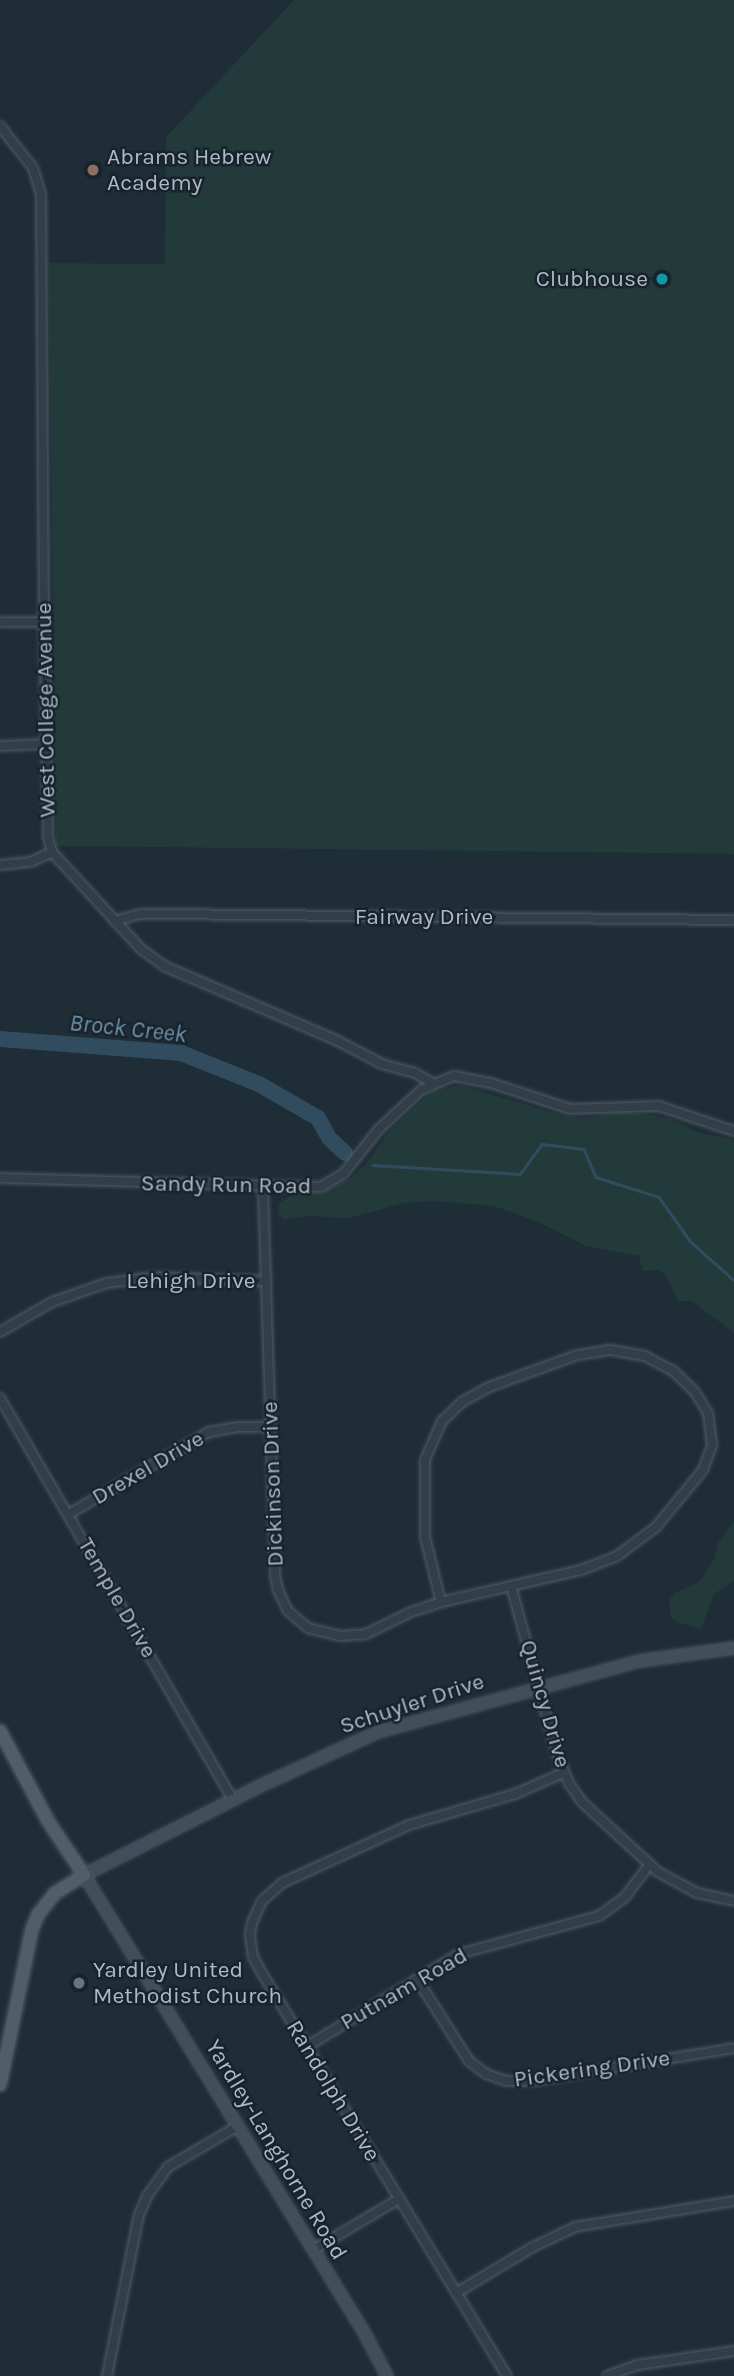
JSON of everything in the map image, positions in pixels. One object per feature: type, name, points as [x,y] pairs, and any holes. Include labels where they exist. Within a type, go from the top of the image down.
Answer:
[{"type":"main road","points":[[0,1731],[48,1821],[84,1875],[55,1893],[38,1915],[32,1929],[0,2085]]},
{"type":"street","name":"West College Avenue","points":[[0,126],[33,168],[40,185],[44,622],[48,837],[52,852]]},
{"type":"street","points":[[0,622],[44,622]]},
{"type":"street","points":[[0,746],[47,744]]},
{"type":"street","points":[[0,865],[30,862],[52,852],[141,949],[164,966],[338,1041],[382,1064],[415,1073],[432,1083],[454,1076],[477,1079],[570,1109],[659,1106],[734,1131]]},
{"type":"street","name":"Fairway Drive","points":[[114,921],[141,914],[734,920]]},
{"type":"street","name":"Sandy Run Road","points":[[0,1178],[315,1187],[333,1181],[350,1166],[378,1130],[432,1083]]},
{"type":"street","name":"Dickinson Drive","points":[[263,1187],[275,1576],[282,1601],[296,1620],[317,1632],[357,1635],[441,1602],[580,1570],[617,1556],[656,1527],[696,1479],[711,1451],[710,1420],[694,1391],[673,1371],[632,1353],[595,1351],[489,1387],[461,1402],[449,1412],[428,1448],[424,1474],[425,1537],[441,1602]]},
{"type":"street","name":"Lehigh Drive","points":[[0,1332],[52,1301],[107,1283],[155,1277],[267,1281]]},
{"type":"street","name":"Temple Drive","points":[[0,1398],[232,1799]]},
{"type":"street","name":"Drexel Drive","points":[[69,1514],[209,1432],[271,1427]]},
{"type":"street","name":"Quincy Drive","points":[[511,1586],[563,1773],[591,1813],[649,1866],[697,1893],[734,1901]]},
{"type":"street","name":"Schuyler Drive","points":[[84,1875],[232,1799],[378,1732],[639,1661],[734,1648]]},
{"type":"street","name":"Randolph Drive","points":[[507,2376],[253,1957],[252,1923],[268,1894],[282,1883],[383,1835],[436,1816],[515,1794],[563,1773]]},
{"type":"street","name":"Putnam Road","points":[[306,2047],[470,1950],[599,1916],[625,1897],[649,1866]]},
{"type":"street","name":"Yardley-Langhorne Road","points":[[84,1875],[387,2376]]},
{"type":"street","name":"Pickering Drive","points":[[417,1979],[469,2061],[486,2074],[506,2081],[533,2081],[734,2048]]},
{"type":"street","points":[[107,2376],[139,2215],[147,2196],[168,2167],[238,2126]]},
{"type":"street","points":[[313,2250],[399,2199]]},
{"type":"street","points":[[456,2293],[533,2246],[575,2227],[734,2201]]},
{"type":"street","points":[[607,2376],[638,2365],[734,2351]]},
{"type":"green space","points":[[294,0],[734,0],[734,854],[56,846],[49,263],[165,264],[166,137]]},
{"type":"green space","points":[[459,1085],[562,1115],[583,1118],[623,1112],[645,1114],[672,1119],[697,1132],[734,1140],[734,1333],[692,1301],[678,1301],[666,1275],[657,1270],[643,1271],[639,1256],[586,1246],[536,1221],[494,1206],[432,1201],[405,1203],[348,1218],[308,1216],[284,1220],[278,1215],[279,1203],[294,1194],[323,1192],[349,1179],[365,1165],[391,1129],[431,1092]]},
{"type":"green space","points":[[734,1522],[734,1581],[714,1594],[701,1629],[679,1623],[671,1618],[669,1600],[675,1593],[699,1582],[715,1558],[718,1543]]},
{"type":"waterway","name":"Brock Creek","points":[[0,1039],[181,1053],[259,1084],[318,1118],[329,1138],[345,1153]]},
{"type":"waterway","name":"Brock Creek","points":[[373,1165],[520,1174],[542,1144],[584,1149],[596,1177],[659,1197],[691,1242],[734,1280]]},
{"type":"place","name":"Abrams Hebrew Academy","points":[[93,170]]},
{"type":"place","name":"Clubhouse","points":[[662,279]]},
{"type":"place","name":"Yardley United Methodist Church","points":[[79,1983]]}]
